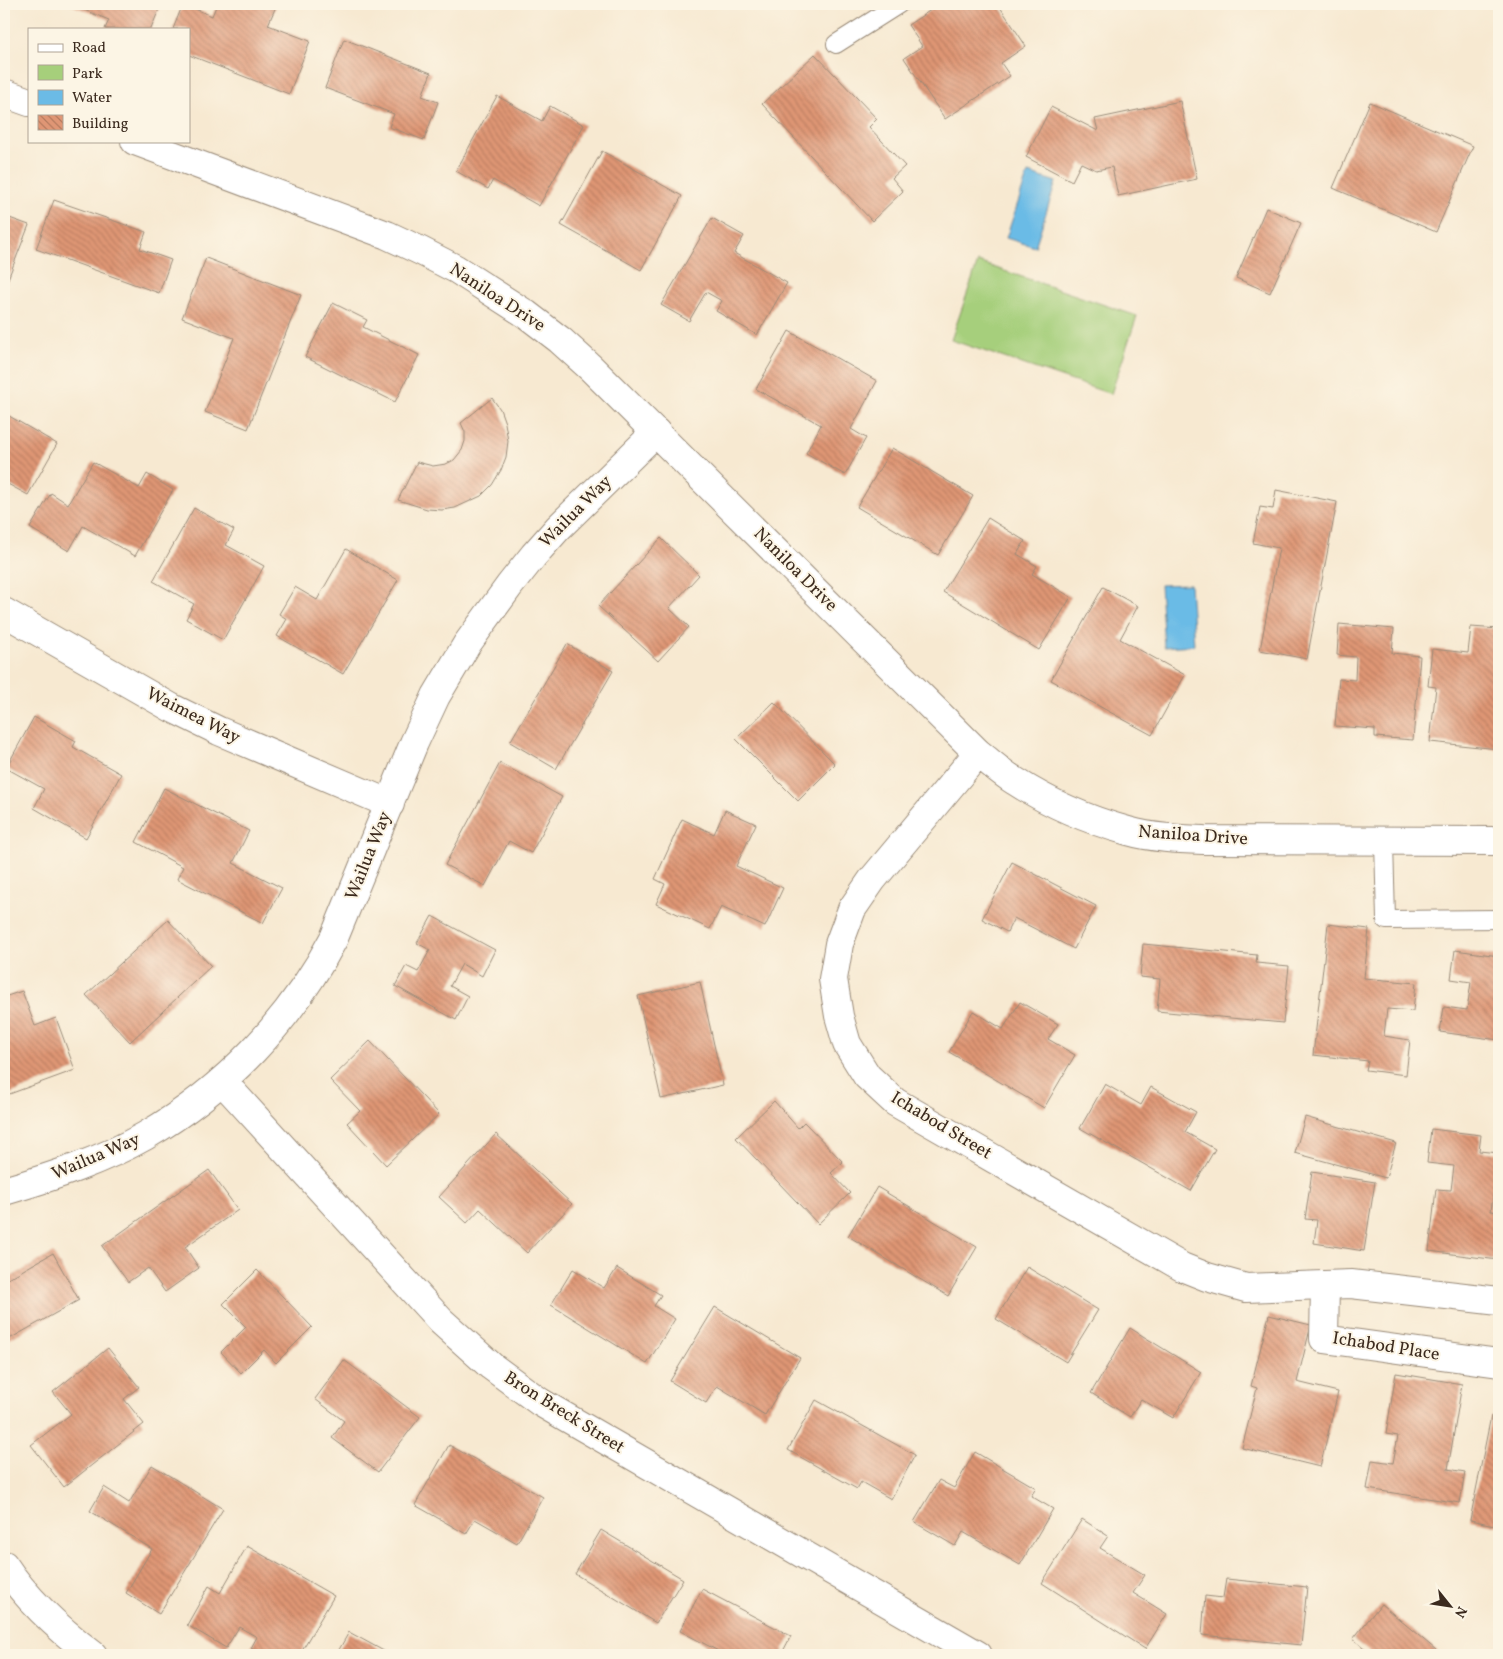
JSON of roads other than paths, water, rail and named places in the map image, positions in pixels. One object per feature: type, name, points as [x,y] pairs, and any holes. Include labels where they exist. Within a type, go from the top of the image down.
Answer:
[{"type":"street","points":[[4,93],[28,102]]},
{"type":"street","name":"Naniloa Drive","points":[[137,142],[387,235],[456,269],[526,314],[592,368],[978,753],[1014,781],[1052,802],[1091,819],[1129,832],[1166,838],[1204,840],[1499,841]]},
{"type":"street","name":"Wailua Way","points":[[4,1191],[73,1169],[145,1136],[172,1119],[222,1081],[284,1017],[320,965],[346,912],[414,743],[436,696],[467,644],[528,562],[558,528],[656,432]]},
{"type":"street","name":"Waimea Way","points":[[4,612],[172,708],[219,731],[390,804]]},
{"type":"street","name":"Ichabod Street","points":[[978,753],[872,880],[852,909],[839,944],[833,979],[839,1016],[847,1044],[867,1076],[895,1102],[1182,1267],[1207,1278],[1246,1288],[1325,1285]]},
{"type":"street","name":"Bron Breck Street","points":[[222,1081],[441,1321],[491,1366],[532,1396],[564,1416],[978,1655]]},
{"type":"street","points":[[1325,1285],[1351,1284],[1499,1301]]},
{"type":"street","name":"Ichabod Place","points":[[1325,1285],[1324,1339],[1499,1364]]},
{"type":"street","points":[[4,1565],[29,1597],[52,1621],[93,1655]]},
{"type":"lane","points":[[836,44],[899,4]]},
{"type":"lane","points":[[1384,840],[1386,920],[1499,919]]},
{"type":"water","points":[[1028,173],[1056,182],[1035,247],[1006,238]]},
{"type":"water","points":[[1190,584],[1194,645],[1164,647],[1160,585]]}]
